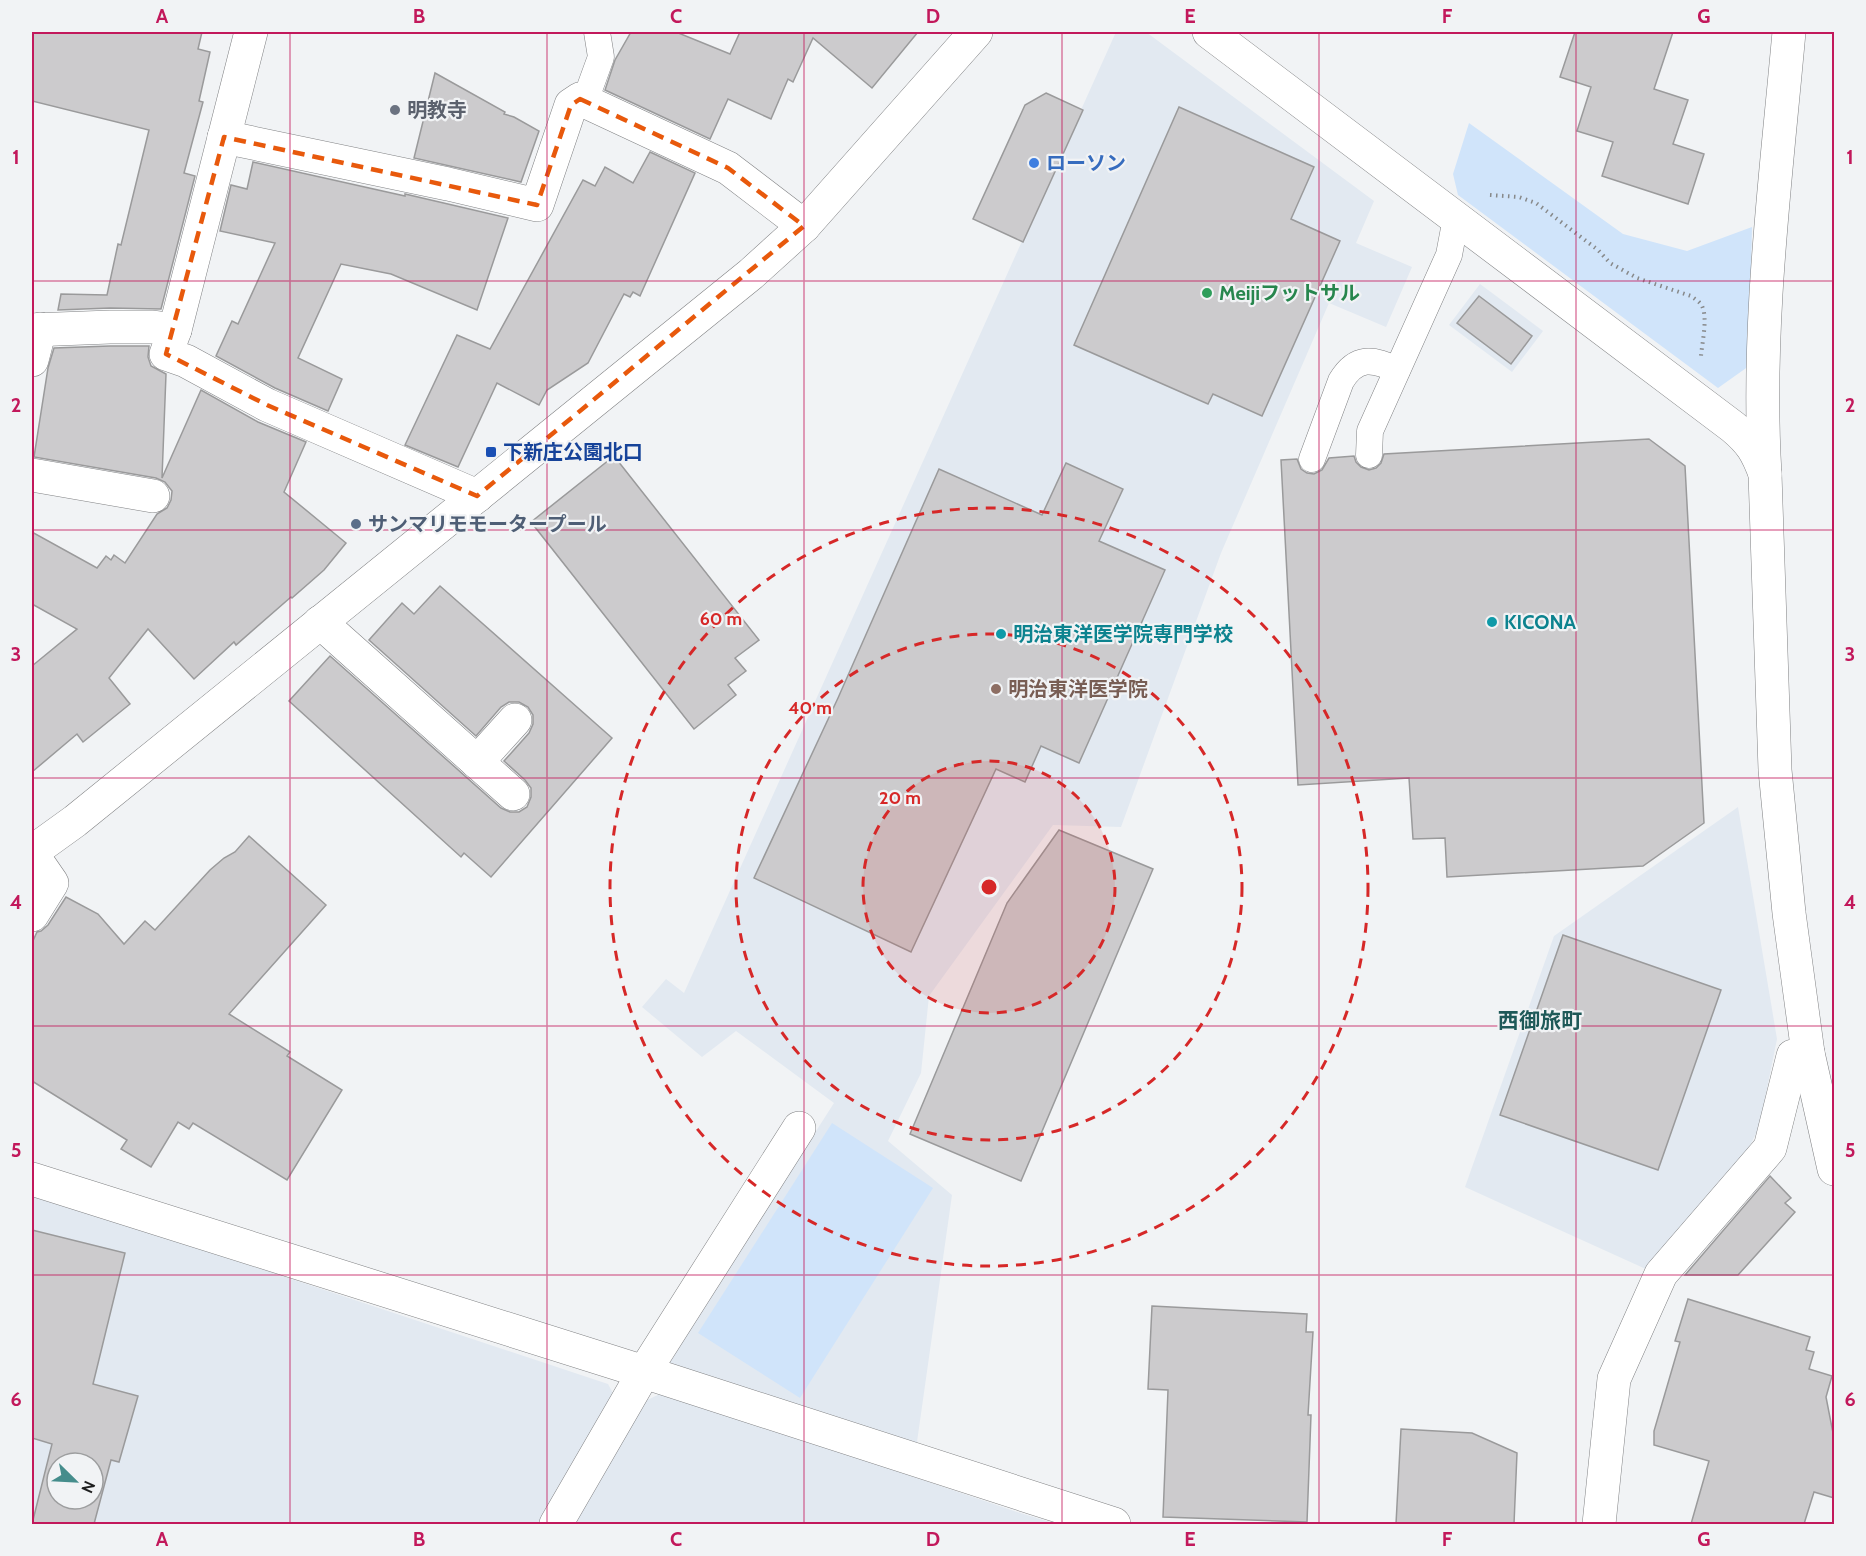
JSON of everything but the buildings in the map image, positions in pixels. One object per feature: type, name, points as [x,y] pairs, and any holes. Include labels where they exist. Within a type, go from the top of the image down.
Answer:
[{"type":"street","points":[[251,32],[175,330],[166,354],[186,361],[267,405],[477,496]]},
{"type":"street","points":[[32,915],[52,883],[32,853],[75,821],[751,274],[804,226],[976,32]]},
{"type":"street","points":[[1209,32],[1747,438],[1757,452],[1765,474]]},
{"type":"street","points":[[1789,32],[1769,261],[1762,424],[1775,770],[1789,913],[1808,1053],[1834,1169]]},
{"type":"street","points":[[224,137],[537,205],[571,105],[580,99],[728,168],[804,226]]},
{"type":"street","points":[[32,360],[36,329],[142,327],[175,330]]},
{"type":"street","points":[[32,475],[153,496]]},
{"type":"street","points":[[320,622],[513,794]]},
{"type":"street","points":[[477,762],[514,720]]},
{"type":"street","points":[[1599,1524],[1614,1379],[1661,1274],[1770,1148],[1793,1056],[1808,1053]]},
{"type":"street","points":[[556,1524],[644,1372],[799,1128]]},
{"type":"street","points":[[32,1179],[644,1372],[1114,1524]]},
{"type":"lane","points":[[585,101],[601,57],[597,32]]},
{"type":"lane","points":[[1369,455],[1370,431],[1449,255],[1456,218]]},
{"type":"lane","points":[[1312,459],[1341,381],[1348,370],[1360,363],[1372,361],[1397,370]]},
{"type":"path","points":[[1456,218],[1470,204],[1484,195],[1519,197],[1536,203],[1598,250],[1610,263],[1637,279],[1691,296],[1698,301],[1702,306],[1704,316],[1700,363]]},
{"type":"highlighted area","points":[[580,99],[728,168],[804,226],[477,496],[267,405],[166,354],[224,137],[537,205],[571,105]]},
{"type":"shaded area","name":"明治東洋医学院","points":[[1116,32],[1146,32],[1374,201],[1356,243],[1412,267],[1386,327],[1329,303],[1221,553],[1121,827],[1053,825],[929,996],[921,1073],[888,1141],[952,1195],[916,1449],[667,1364],[834,1103],[736,1031],[702,1057],[642,1007],[666,979],[684,993]]},
{"type":"shaded area","points":[[1469,123],[1623,234],[1687,251],[1752,227],[1749,366],[1718,388],[1458,195],[1453,174]]},
{"type":"shaded area","points":[[1480,284],[1543,331],[1512,372],[1449,325]]},
{"type":"shaded area","points":[[1738,807],[1777,1039],[1759,1128],[1744,1157],[1648,1270],[1465,1187],[1554,936]]},
{"type":"shaded area","points":[[832,1123],[933,1188],[800,1398],[698,1333]]},
{"type":"shaded area","points":[[32,1193],[608,1384],[615,1397],[538,1524],[32,1524]]},
{"type":"shaded area","points":[[664,1392],[1056,1524],[570,1524],[641,1403]]},
{"type":"place","name":"明教寺","points":[[395,110]]},
{"type":"place","name":"ローソン","points":[[1034,163]]},
{"type":"place","name":"Meijiフットサル","points":[[1207,293]]},
{"type":"place","name":"下新庄公園北口","points":[[491,452]]},
{"type":"place","name":"サンマリモモータープール","points":[[356,524]]},
{"type":"place","name":"KICONA","points":[[1492,622]]},
{"type":"place","name":"明治東洋医学院専門学校","points":[[1001,634]]},
{"type":"place","name":"明治東洋医学院","points":[[996,689]]},
{"type":"district","name":"西御旅町","points":[[1540,1021]]}]
